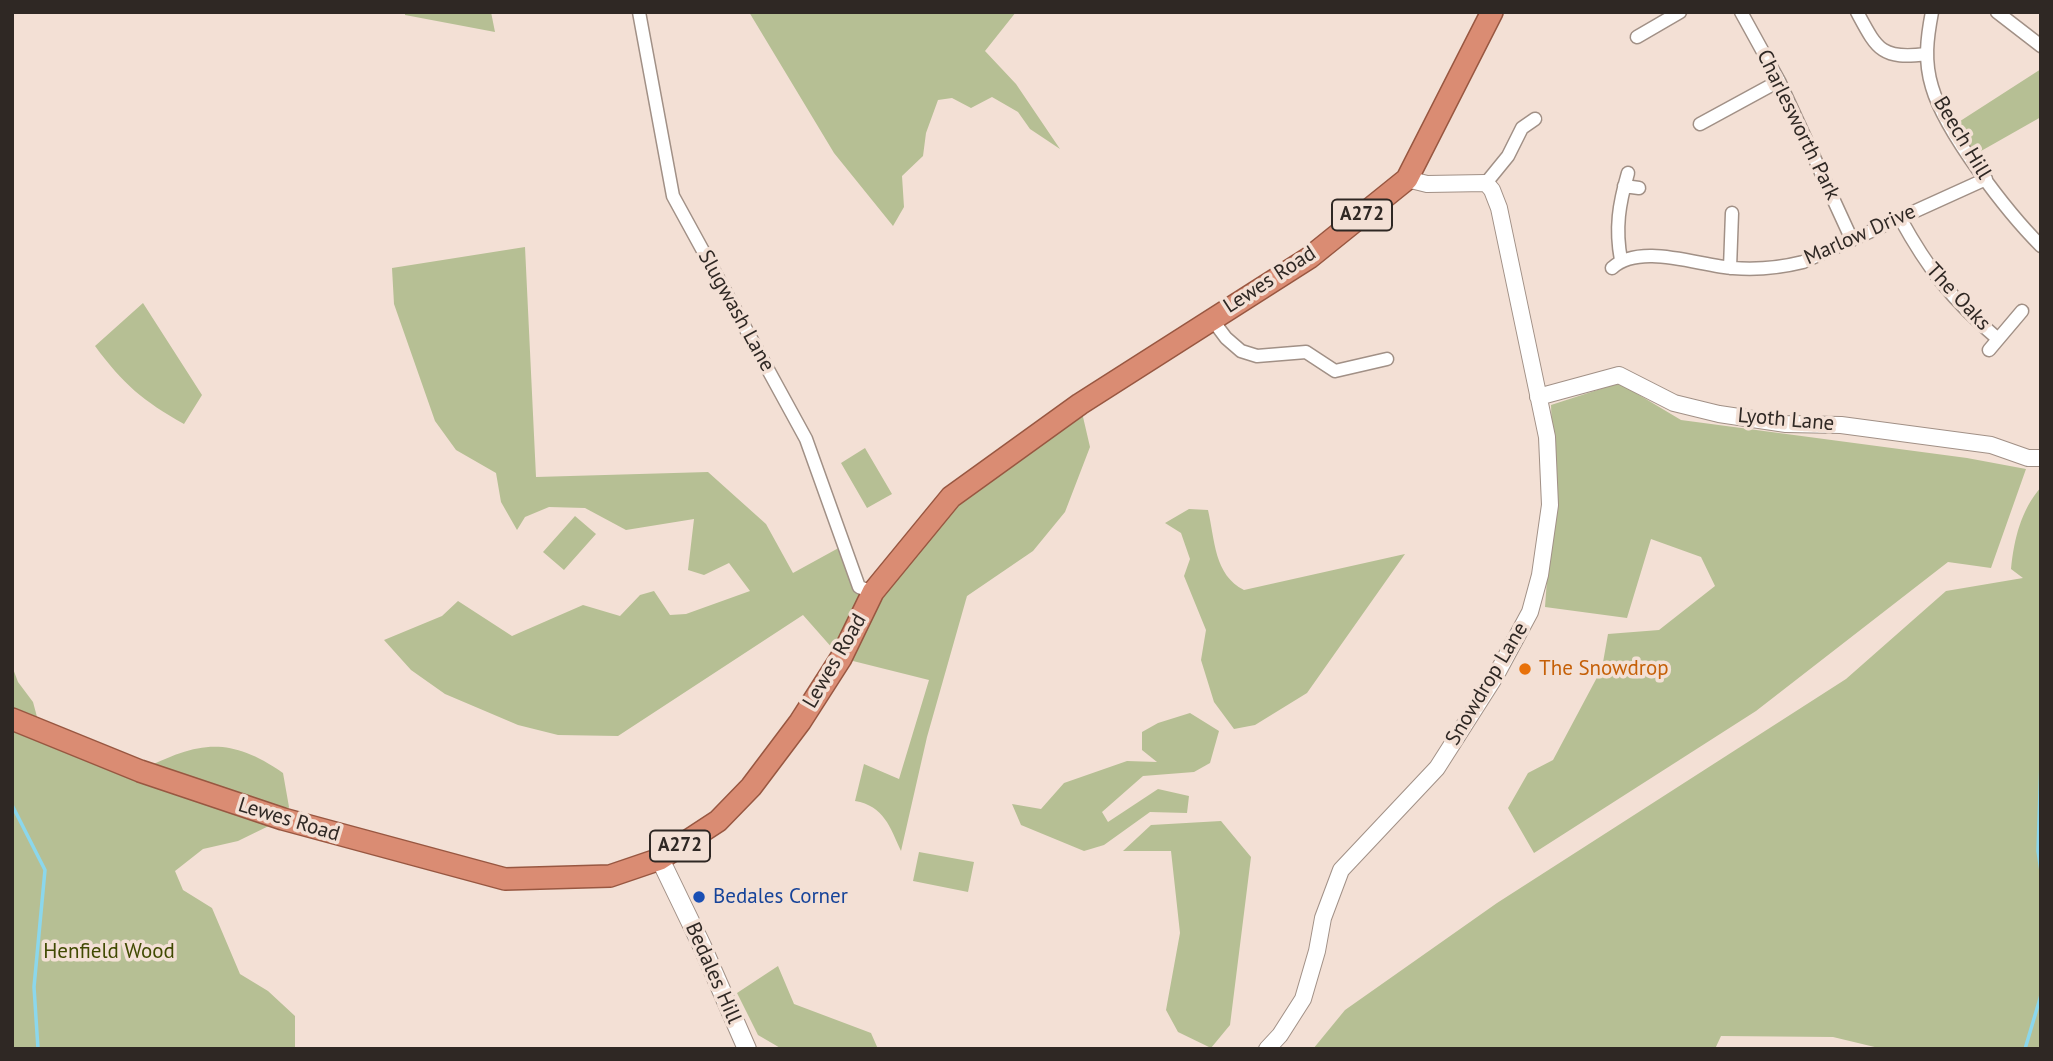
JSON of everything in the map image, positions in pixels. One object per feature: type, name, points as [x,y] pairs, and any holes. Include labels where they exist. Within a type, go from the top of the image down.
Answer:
[{"type":"highway","name":"Lewes Road","points":[[12,719],[140,771],[283,818],[505,879],[610,876],[660,859],[718,821],[751,788],[800,722],[841,659],[873,592],[951,497],[1080,404],[1309,258],[1408,179],[1492,12]]},
{"type":"main road","name":"Bedales Hill","points":[[660,859],[747,1049]]},
{"type":"street","name":"Slugwash Lane","points":[[639,12],[673,196],[806,439],[859,587],[873,592]]},
{"type":"street","points":[[1637,37],[1647,25],[1680,12]]},
{"type":"street","name":"Charlesworth Park","points":[[1741,12],[1779,81],[1852,240]]},
{"type":"street","points":[[1857,12],[1874,44],[1887,55],[1905,57],[1926,54]]},
{"type":"street","name":"Beech Hill","points":[[1932,12],[1926,54],[1932,90],[1948,121],[1986,179],[2040,243]]},
{"type":"street","points":[[1997,12],[2028,34],[2037,48]]},
{"type":"street","points":[[1700,124],[1779,81]]},
{"type":"street","points":[[1408,179],[1426,184],[1486,183],[1508,156],[1522,128],[1535,119]]},
{"type":"street","name":"Marlow Drive","points":[[1628,173],[1616,225],[1616,264],[1669,256],[1730,268],[1782,267],[1803,262],[1986,179]]},
{"type":"street","name":"Snowdrop Lane","points":[[1266,1049],[1280,1034],[1303,999],[1323,918],[1341,870],[1437,768],[1495,677],[1530,612],[1540,575],[1550,505],[1546,437],[1499,208],[1493,190],[1486,183]]},
{"type":"street","points":[[1624,186],[1639,188]]},
{"type":"street","name":"The Oaks","points":[[1900,218],[1925,264],[1942,285],[1998,339]]},
{"type":"street","points":[[1730,268],[1735,220]]},
{"type":"street","name":"The Oaks","points":[[1989,350],[2022,311]]},
{"type":"street","points":[[1211,318],[1236,346],[1257,356],[1306,352],[1335,371],[1387,359]]},
{"type":"street","name":"Lyoth Lane","points":[[1538,397],[1619,375],[1674,403],[1720,414],[1786,424],[1841,425],[1991,445],[2028,458],[2041,458]]},
{"type":"green space","points":[[405,12],[491,12],[495,32],[405,15]]},
{"type":"green space","points":[[749,12],[1016,12],[985,51],[1016,84],[1060,149],[1030,129],[1018,112],[992,97],[971,108],[952,98],[938,100],[926,133],[923,156],[902,176],[904,207],[893,226],[834,153]]},
{"type":"green space","points":[[2041,69],[2041,117],[1974,155],[1954,125]]},
{"type":"green space","points":[[525,247],[536,477],[708,472],[766,524],[793,573],[844,545],[859,587],[873,592],[951,497],[1080,404],[1090,447],[1065,512],[1033,551],[967,596],[927,737],[901,851],[885,819],[873,808],[855,801],[864,764],[899,779],[929,680],[841,658],[803,615],[618,736],[558,735],[518,725],[445,694],[411,670],[384,640],[442,616],[458,601],[512,636],[583,605],[620,616],[640,595],[654,591],[670,615],[686,614],[750,591],[729,563],[704,575],[688,570],[694,519],[626,530],[585,508],[549,507],[525,517],[517,530],[501,502],[496,473],[456,450],[435,421],[394,304],[392,268]]},
{"type":"green space","points":[[143,303],[202,395],[184,424],[135,391],[95,346]]},
{"type":"green space","points":[[1619,383],[1681,420],[1967,458],[2026,469],[1991,568],[1948,562],[1756,711],[1534,853],[1508,808],[1528,773],[1553,760],[1602,668],[1608,634],[1659,630],[1715,586],[1701,557],[1651,539],[1627,618],[1545,607],[1554,482],[1551,405]]},
{"type":"green space","points":[[865,448],[892,494],[867,508],[841,463]]},
{"type":"green space","points":[[2041,487],[2041,1049],[1883,1049],[1833,1037],[1721,1036],[1715,1049],[1313,1049],[1345,1010],[1497,903],[1846,679],[1946,591],[2023,578],[2011,569],[2014,547],[2028,505]]},
{"type":"green space","points":[[1189,509],[1208,510],[1221,566],[1234,583],[1244,590],[1405,554],[1307,693],[1255,725],[1234,729],[1214,702],[1201,660],[1206,630],[1184,576],[1190,559],[1181,533],[1165,523]]},
{"type":"green space","points":[[575,516],[596,534],[564,570],[543,552]]},
{"type":"green space","name":"Henfield Wood","points":[[12,666],[18,682],[33,702],[40,728],[140,771],[179,754],[212,747],[245,753],[283,773],[289,807],[283,819],[238,841],[203,849],[175,871],[183,890],[212,908],[240,974],[268,991],[295,1016],[295,1049],[12,1049]]},
{"type":"green space","points":[[1190,713],[1219,731],[1210,763],[1194,772],[1143,776],[1102,812],[1108,822],[1158,789],[1189,796],[1187,813],[1150,812],[1104,845],[1084,851],[1021,825],[1012,804],[1041,809],[1064,783],[1127,761],[1157,762],[1142,750],[1142,732],[1158,723]]},
{"type":"green space","points":[[1221,821],[1251,857],[1230,1025],[1211,1048],[1178,1032],[1166,1010],[1180,933],[1171,851],[1123,851],[1151,825]]},
{"type":"green space","points":[[919,852],[974,862],[968,892],[913,881]]},
{"type":"green space","points":[[778,966],[794,1004],[871,1033],[878,1049],[782,1049],[758,1035],[737,993]]},
{"type":"waterway","points":[[2041,762],[2038,851],[2041,871]]},
{"type":"waterway","points":[[12,805],[45,870],[34,987],[38,1049]]},
{"type":"waterway","points":[[2025,1049],[2041,995]]},
{"type":"place","name":"The Snowdrop","points":[[1525,669]]},
{"type":"place","name":"Bedales Corner","points":[[699,897]]}]
